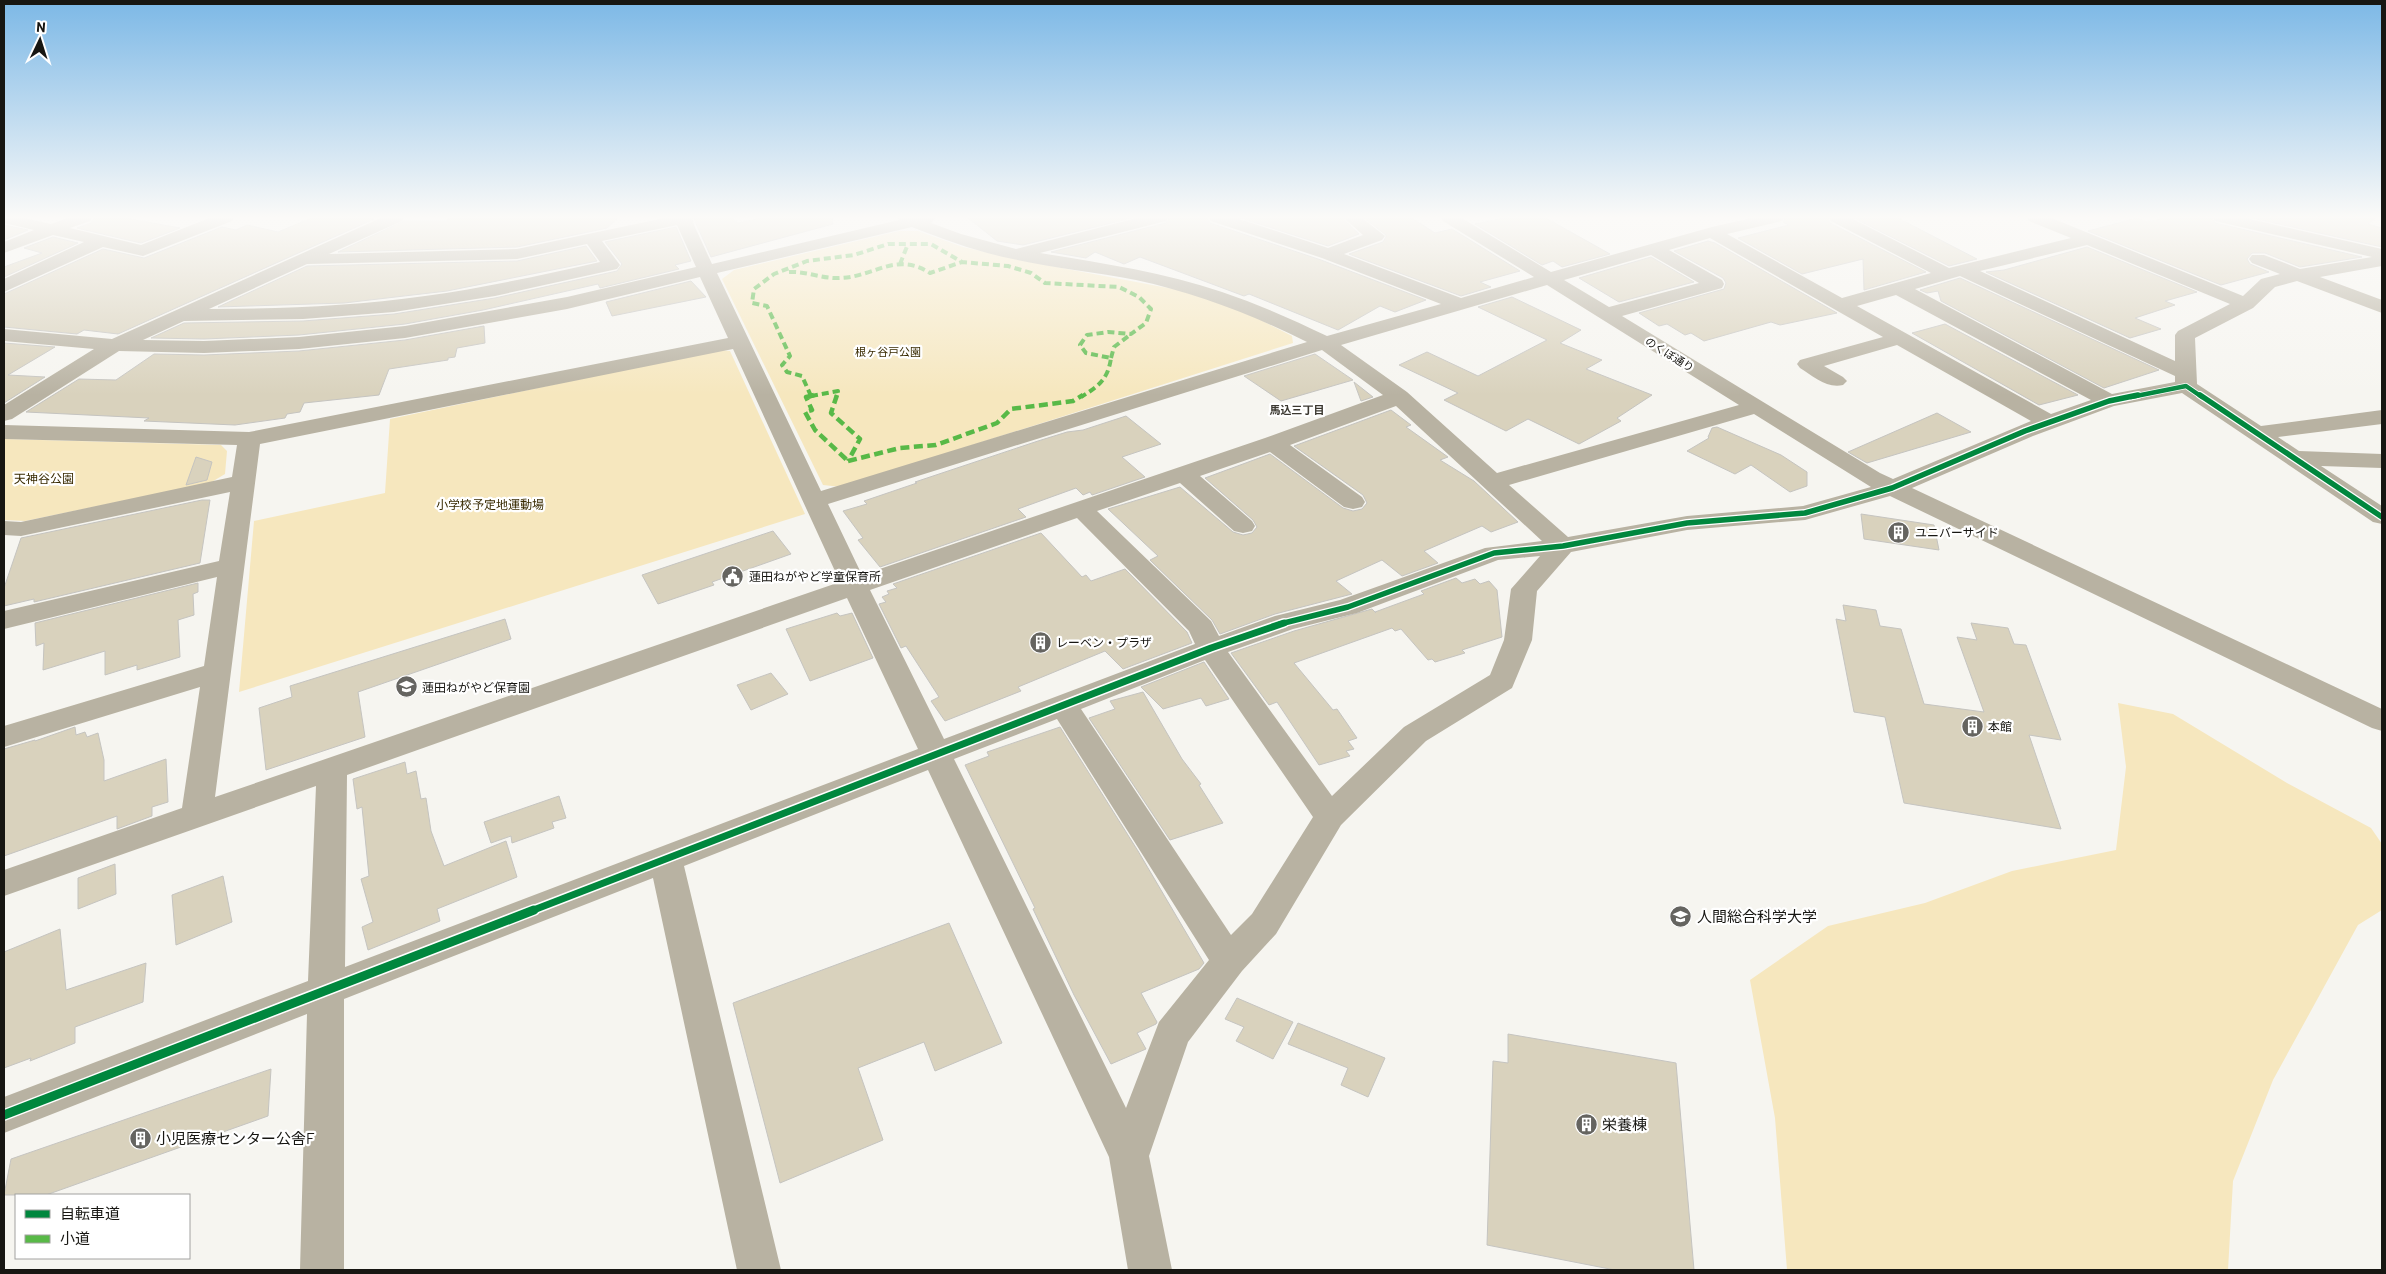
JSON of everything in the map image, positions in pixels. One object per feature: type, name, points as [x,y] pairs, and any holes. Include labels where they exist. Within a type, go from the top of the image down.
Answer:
[{"type":"street","points":[[4,286],[25,276]]},
{"type":"street","points":[[4,414],[115,345],[265,276]]},
{"type":"street","points":[[181,315],[238,316],[335,311],[424,302],[498,290],[559,276]]},
{"type":"street","points":[[4,335],[115,345],[204,347],[252,346],[350,339],[516,314],[678,276]]},
{"type":"street","points":[[709,276],[814,501],[1129,1156],[1150,1270]]},
{"type":"street","points":[[1144,276],[1214,295],[1272,317],[1324,343],[1399,397],[1563,546]]},
{"type":"street","points":[[1387,276],[1459,304]]},
{"type":"street","name":"のくぼ通り","points":[[1546,276],[1756,407],[1892,488],[2382,721]]},
{"type":"street","points":[[814,501],[1324,343],[1559,276]]},
{"type":"street","points":[[1606,314],[1715,284],[1702,276]]},
{"type":"street","points":[[1792,276],[2048,422]]},
{"type":"street","points":[[1842,304],[1938,276]]},
{"type":"street","points":[[1964,276],[2186,380],[2257,433],[2382,517]]},
{"type":"street","points":[[2178,276],[2246,304]]},
{"type":"street","points":[[2186,380],[2185,334],[2246,304],[2268,283],[2288,276]]},
{"type":"street","points":[[2302,276],[2382,307]]},
{"type":"street","points":[[1898,288],[2109,400]]},
{"type":"street","points":[[1836,381],[1807,364],[1900,338]]},
{"type":"street","points":[[4,432],[249,439],[739,342]]},
{"type":"street","points":[[4,1115],[936,756],[1063,704],[1285,622],[1348,608],[1494,553],[1563,546],[1687,523],[1805,513],[1892,488],[2048,422],[2109,400],[2186,380]]},
{"type":"street","points":[[4,884],[855,586],[1273,443],[1399,397]]},
{"type":"street","points":[[1493,482],[1756,407]]},
{"type":"street","points":[[2257,433],[2382,417]]},
{"type":"street","points":[[198,816],[249,439]]},
{"type":"street","points":[[1273,443],[1353,502]]},
{"type":"street","points":[[2295,458],[2377,457]]},
{"type":"street","points":[[1183,474],[1243,526]]},
{"type":"street","points":[[4,528],[21,529],[243,482]]},
{"type":"street","points":[[1081,509],[1201,627],[1211,648],[1330,817]]},
{"type":"street","points":[[1129,1156],[1172,1034],[1229,961],[1264,924],[1330,817],[1414,734],[1502,681],[1518,640],[1524,589],[1563,546]]},
{"type":"street","points":[[4,620],[232,566]]},
{"type":"street","points":[[4,736],[217,672]]},
{"type":"street","points":[[1063,704],[1229,961]]},
{"type":"street","points":[[322,1270],[326,992],[332,769]]},
{"type":"street","points":[[666,860],[759,1270]]},
{"type":"green space","name":"根ヶ谷戸公園","points":[[725,276],[1107,276],[1184,291],[1229,304],[1292,336],[1293,343],[841,487],[823,485],[722,279]]},
{"type":"green space","name":"小学校予定地運動場","points":[[718,350],[730,351],[805,514],[239,692],[254,521],[385,493],[390,419]]},
{"type":"green space","name":"天神谷公園","points":[[4,439],[221,445],[227,451],[225,474],[210,483],[25,521],[4,520]]},
{"type":"green space","points":[[2118,703],[2173,714],[2287,783],[2371,828],[2382,844],[2382,910],[2358,925],[2273,1080],[2233,1181],[2228,1270],[1787,1270],[1775,1118],[1750,980],[1828,926],[1925,903],[2012,871],[2116,850],[2126,767]]},
{"type":"building","points":[[43,276],[246,276],[118,334],[84,330],[77,334],[4,327],[4,294]]},
{"type":"building","points":[[284,276],[520,276],[447,291],[344,303],[218,307]]},
{"type":"building","points":[[592,276],[648,276],[600,288],[598,284],[483,310],[405,324],[299,335],[204,339],[151,338],[184,323],[303,321],[394,314],[495,298]]},
{"type":"building","points":[[1192,276],[1364,276],[1426,300],[1395,312],[1380,306],[1338,330],[1249,294],[1244,296]]},
{"type":"building","points":[[1409,276],[1500,276],[1480,282],[1491,287],[1461,296]]},
{"type":"building","points":[[1684,276],[1694,282],[1619,302],[1579,278]]},
{"type":"building","points":[[1720,276],[1773,276],[1837,313],[1780,325],[1771,322],[1704,341],[1691,333],[1685,335],[1667,324],[1659,326],[1639,313],[1724,289],[1726,283]]},
{"type":"building","points":[[1864,276],[1911,276],[1864,290]]},
{"type":"building","points":[[1996,276],[2159,276],[2197,292],[2165,301],[2175,305],[2135,318],[2161,329],[2130,338]]},
{"type":"building","points":[[2200,276],[2253,276],[2221,285]]},
{"type":"building","points":[[1960,278],[2159,370],[2104,388],[1941,301],[1938,291],[1927,293],[1920,290]]},
{"type":"building","points":[[691,281],[706,297],[612,316],[606,302]]},
{"type":"building","points":[[1512,297],[1581,330],[1560,343],[1602,360],[1586,369],[1652,395],[1617,418],[1621,421],[1579,444],[1528,419],[1506,431],[1444,400],[1458,393],[1399,365],[1427,352],[1478,376],[1547,340],[1478,307]]},
{"type":"building","points":[[1945,324],[2078,395],[2039,405],[1912,333]]},
{"type":"building","points":[[484,326],[485,343],[457,348],[455,357],[448,358],[448,360],[389,369],[379,395],[304,403],[300,412],[287,414],[285,418],[235,425],[144,421],[149,418],[26,412],[79,379],[116,380],[154,354],[204,355],[299,351],[405,340]]},
{"type":"building","points":[[4,343],[55,347],[8,375],[45,377],[4,403]]},
{"type":"building","points":[[1315,354],[1353,380],[1281,401],[1244,376]]},
{"type":"building","points":[[1354,382],[1373,397],[1361,401]]},
{"type":"building","points":[[1391,410],[1411,425],[1406,427],[1448,457],[1440,460],[1474,481],[1518,522],[1491,532],[1482,526],[1424,551],[1438,563],[1402,576],[1382,560],[1336,581],[1352,594],[1275,614],[1220,634],[1212,620],[1150,560],[1158,556],[1108,509],[1180,487],[1233,532],[1243,535],[1252,533],[1257,527],[1253,520],[1205,478],[1270,454],[1343,508],[1353,511],[1362,509],[1367,503],[1363,495],[1294,446]]},
{"type":"building","points":[[1937,413],[1971,432],[1867,463],[1848,452]]},
{"type":"building","points":[[1126,416],[1161,444],[1122,457],[1145,477],[1092,495],[1090,492],[1083,495],[1076,488],[1018,509],[1026,517],[880,567],[858,540],[863,538],[843,511],[867,504],[864,501],[917,483],[915,482],[1038,441],[1067,432],[1083,430]]},
{"type":"building","points":[[1717,427],[1781,455],[1807,472],[1807,486],[1790,492],[1751,465],[1735,474],[1687,451],[1709,438],[1712,428]]},
{"type":"building","points":[[196,457],[212,462],[207,480],[186,485]]},
{"type":"building","points":[[202,500],[210,500],[200,563],[34,602],[34,599],[4,606],[4,588],[21,538]]},
{"type":"building","name":"ユニバーサイド","points":[[1861,514],[1934,525],[1939,550],[1864,539]]},
{"type":"building","points":[[773,531],[791,554],[712,582],[714,585],[658,604],[642,575]]},
{"type":"building","points":[[1041,533],[1082,577],[1086,575],[1091,581],[1125,569],[1187,632],[1192,643],[1123,669],[1105,651],[1018,687],[1021,691],[945,721],[931,701],[939,697],[906,646],[901,648],[879,604],[886,602],[882,597],[889,594],[887,591],[897,588],[893,584]]},
{"type":"building","points":[[1456,578],[1462,583],[1475,579],[1480,584],[1489,581],[1497,590],[1502,637],[1462,650],[1465,653],[1435,662],[1432,659],[1428,660],[1401,629],[1395,631],[1392,628],[1294,663],[1333,710],[1337,709],[1357,738],[1348,741],[1354,749],[1346,751],[1350,756],[1319,765],[1277,702],[1269,705],[1231,653],[1294,631],[1372,609],[1375,612],[1424,594],[1421,591]]},
{"type":"building","points":[[198,583],[198,592],[193,594],[194,615],[178,620],[180,657],[137,670],[137,665],[105,675],[105,651],[43,670],[44,643],[36,646],[35,623]]},
{"type":"building","name":"本館","points":[[1843,605],[1876,610],[1880,626],[1901,629],[1924,704],[1984,712],[1957,637],[1977,640],[1971,623],[2008,628],[2014,644],[2026,645],[2061,740],[2029,735],[2061,829],[1904,803],[1885,717],[1854,712],[1836,619],[1846,621]]},
{"type":"building","points":[[837,613],[840,616],[852,613],[873,658],[810,681],[786,629]]},
{"type":"building","points":[[505,619],[511,639],[358,692],[365,737],[266,770],[259,708],[292,697],[290,686]]},
{"type":"building","points":[[1204,662],[1229,699],[1206,706],[1201,698],[1163,709],[1141,687]]},
{"type":"building","points":[[771,673],[788,694],[751,710],[737,685]]},
{"type":"building","points":[[1143,692],[1182,759],[1201,784],[1199,785],[1223,823],[1170,840],[1089,718],[1115,709],[1110,701]]},
{"type":"building","points":[[75,727],[76,735],[85,732],[87,737],[98,733],[104,760],[104,781],[166,759],[168,802],[152,807],[152,816],[117,829],[117,816],[4,856],[4,749],[35,741]]},
{"type":"building","points":[[1060,727],[1138,851],[1204,963],[1199,969],[1141,993],[1157,1022],[1137,1033],[1146,1049],[1111,1064],[1074,995],[1033,909],[1035,908],[965,765],[989,756],[987,752]]},
{"type":"building","points":[[405,762],[407,774],[416,771],[421,799],[426,798],[431,831],[444,866],[506,841],[517,877],[437,909],[440,921],[368,950],[362,927],[373,922],[361,879],[369,876],[362,807],[357,809],[353,779]]},
{"type":"building","points":[[559,796],[566,818],[552,822],[554,828],[512,843],[511,836],[491,843],[484,822]]},
{"type":"building","points":[[115,864],[116,894],[78,909],[78,878]]},
{"type":"building","points":[[223,876],[232,922],[176,945],[172,895]]},
{"type":"building","points":[[949,923],[1002,1043],[935,1071],[924,1042],[858,1068],[883,1140],[780,1183],[733,1003]]},
{"type":"building","points":[[60,929],[66,990],[146,963],[143,1002],[75,1027],[75,1043],[30,1061],[31,1058],[4,1068],[4,952]]},
{"type":"building","points":[[1237,998],[1293,1022],[1273,1059],[1236,1041],[1244,1027],[1225,1019]]},
{"type":"building","points":[[1298,1023],[1385,1058],[1368,1097],[1341,1085],[1348,1068],[1288,1044]]},
{"type":"building","name":"栄養棟","points":[[1508,1034],[1676,1063],[1694,1270],[1615,1270],[1487,1245],[1493,1061],[1508,1063]]},
{"type":"building","name":"小児医療センター公舎F","points":[[271,1069],[268,1116],[49,1194],[4,1195],[11,1159]]},
{"type":"marked path","points":[[771,276],[754,289],[752,303],[767,306],[790,356],[782,365],[787,372],[802,376],[811,396]]},
{"type":"marked path","points":[[824,276],[831,278],[854,276]]},
{"type":"marked path","points":[[848,461],[900,448],[936,445],[997,423],[1011,409],[1073,401],[1096,388],[1109,372],[1111,358],[1086,353],[1080,345],[1087,335],[1108,332],[1131,334],[1146,323],[1151,309],[1139,297],[1119,287],[1045,283],[1036,276]]},
{"type":"marked path","points":[[1111,358],[1114,347],[1131,334]]},
{"type":"marked path","points":[[811,396],[838,391],[831,413],[860,439],[848,461]]},
{"type":"marked path","points":[[811,396],[806,397],[812,410],[805,412],[815,430],[848,461]]},
{"type":"cycle path","points":[[4,1115],[1211,648],[1285,622],[1348,607],[1494,553],[1563,546],[1687,523],[1805,513],[1892,488],[2025,431],[2109,401],[2186,386],[2382,517]]},
{"type":"place","name":"ユニバーサイド","points":[[1899,532]]},
{"type":"place","name":"蓮田ねがやど学童保育所","points":[[733,576]]},
{"type":"place","name":"レーベン・プラザ","points":[[1040,642]]},
{"type":"place","name":"蓮田ねがやど保育園","points":[[406,687]]},
{"type":"place","name":"本館","points":[[1972,726]]},
{"type":"place","name":"人間総合科学大学","points":[[1681,916]]},
{"type":"place","name":"栄養棟","points":[[1586,1124]]},
{"type":"place","name":"小児医療センター公舎F","points":[[140,1138]]},
{"type":"district","name":"馬込三丁目","points":[[1297,409]]}]
